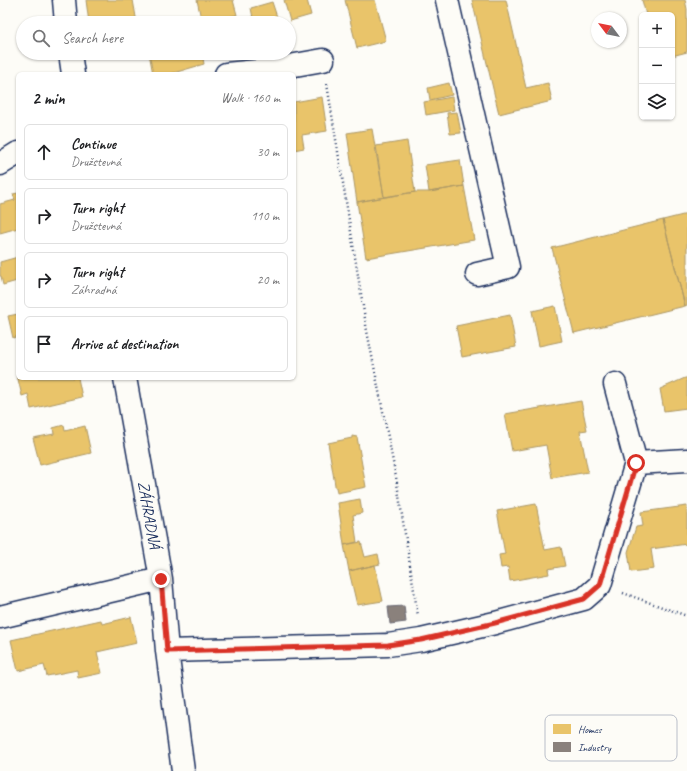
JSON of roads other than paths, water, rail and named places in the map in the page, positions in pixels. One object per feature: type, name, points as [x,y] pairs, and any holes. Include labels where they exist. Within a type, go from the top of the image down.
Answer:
[{"type":"street","points":[[64,0],[65,16]]},
{"type":"street","points":[[447,0],[508,267],[477,274]]},
{"type":"street","points":[[71,60],[73,72]]},
{"type":"street","points":[[246,72],[267,70],[323,60]]},
{"type":"street","points":[[0,164],[16,154]]},
{"type":"street","name":"ZÁHRADNÁ","points":[[125,380],[161,579],[167,651],[182,771]]},
{"type":"street","points":[[167,651],[388,645],[421,640],[495,623],[584,599],[600,585],[636,463],[615,384]]},
{"type":"street","points":[[636,463],[687,460]]},
{"type":"street","points":[[0,617],[161,579]]}]
